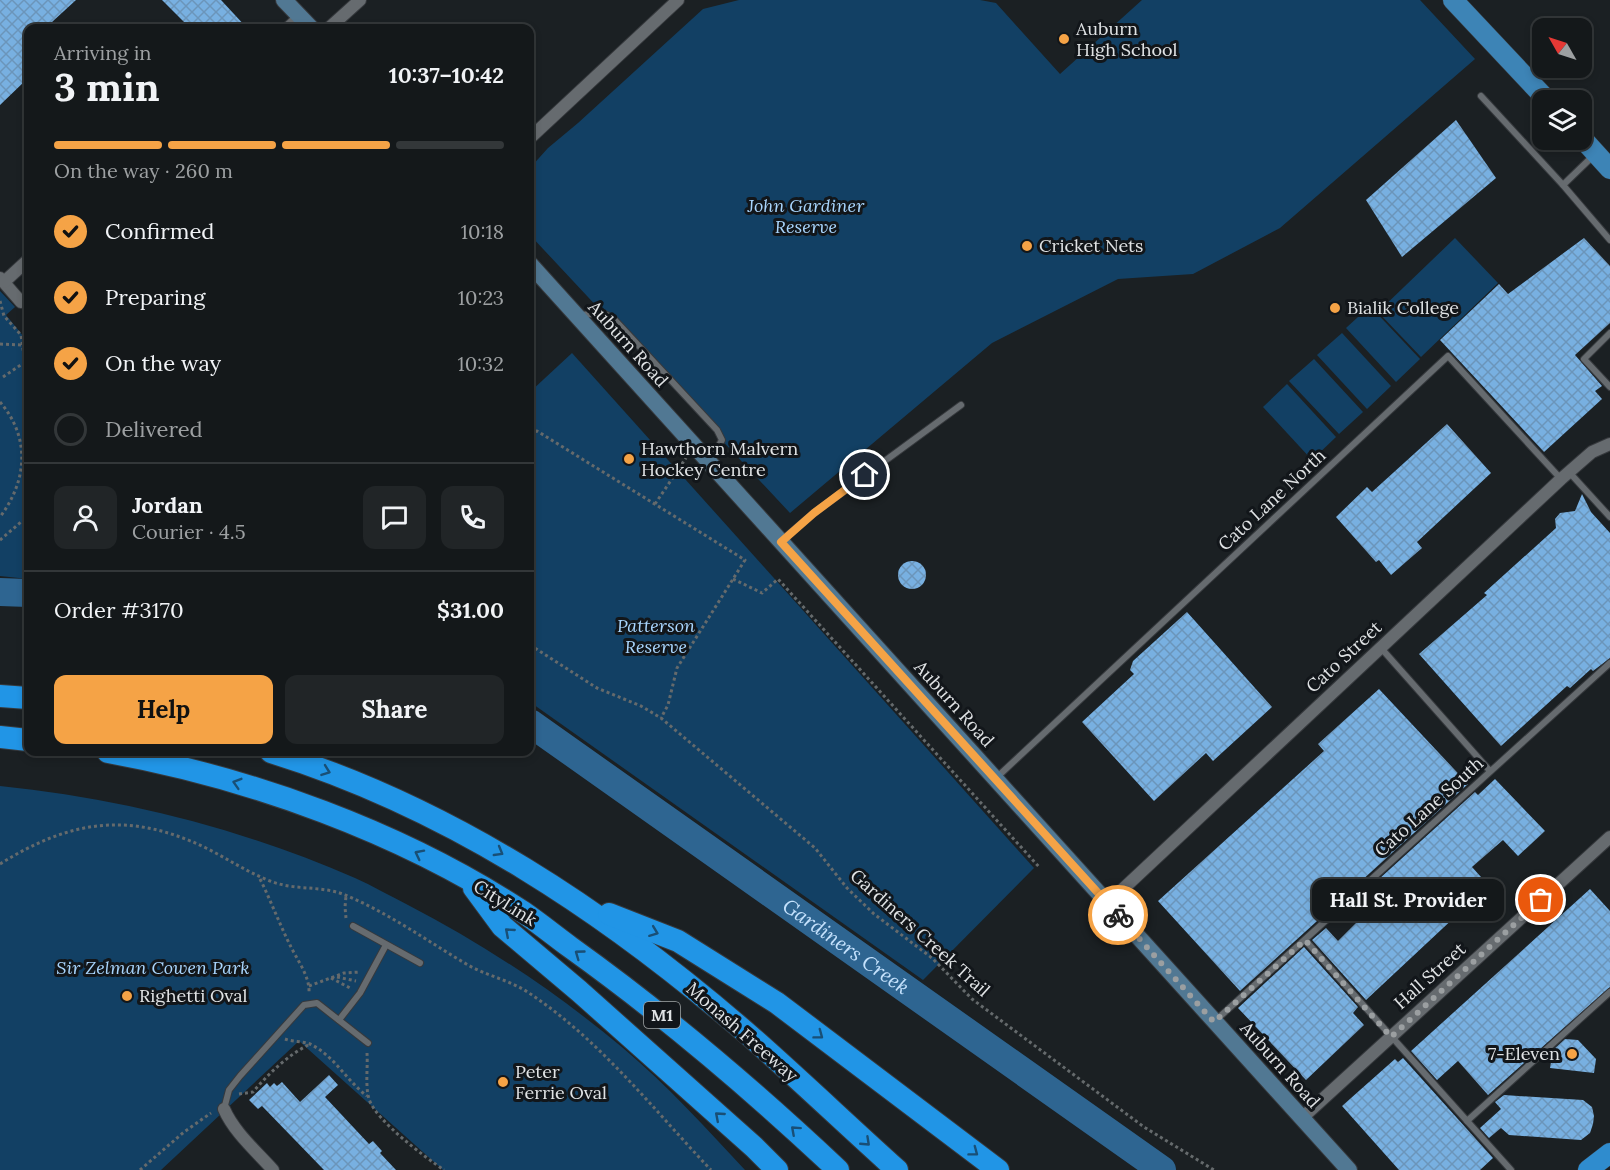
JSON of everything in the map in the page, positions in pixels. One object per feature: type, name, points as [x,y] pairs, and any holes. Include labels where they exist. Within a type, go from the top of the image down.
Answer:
[{"type":"highway","points":[[0,696],[24,698]]},
{"type":"highway","points":[[0,737],[24,740]]},
{"type":"highway","name":"CityLink","points":[[127,756],[238,783],[356,825],[416,852],[523,912],[660,1013],[722,1064],[838,1170]]},
{"type":"highway","name":"M1","points":[[283,756],[341,776],[429,815],[495,850],[580,903]]},
{"type":"highway","points":[[470,882],[502,926],[579,991],[777,1170]]},
{"type":"highway","points":[[580,903],[678,941],[777,1003],[998,1170]]},
{"type":"highway","name":"Monash Freeway","points":[[580,903],[682,980],[748,1035],[897,1170]]},
{"type":"highway","points":[[1588,1170],[1610,1153]]},
{"type":"main road","points":[[284,0],[299,24]]},
{"type":"main road","points":[[1453,0],[1538,90]]},
{"type":"main road","points":[[1592,149],[1610,169]]},
{"type":"main road","name":"Auburn Road","points":[[534,268],[1349,1170]]},
{"type":"street","points":[[333,24],[360,0]]},
{"type":"street","points":[[534,134],[678,0]]},
{"type":"street","points":[[21,302],[2,280],[24,263]]},
{"type":"street","name":"Cato Street","points":[[1108,903],[1565,475],[1592,452],[1610,444]]},
{"type":"street","name":"Hall Street","points":[[1302,1118],[1610,837]]},
{"type":"street","points":[[221,1110],[273,1170]]},
{"type":"lane","points":[[1481,96],[1610,240]]},
{"type":"lane","points":[[1563,185],[1596,153]]},
{"type":"lane","points":[[577,316],[602,313],[613,318],[709,421],[722,440],[708,463]]},
{"type":"lane","points":[[1610,333],[1584,359],[1610,387]]},
{"type":"lane","name":"Cato Lane North","points":[[995,779],[1448,356],[1565,475]]},
{"type":"lane","points":[[781,542],[814,513],[962,405]]},
{"type":"lane","points":[[1565,475],[1610,517]]},
{"type":"lane","points":[[1381,647],[1490,771]]},
{"type":"lane","name":"Cato Lane South","points":[[1214,1022],[1610,663]]},
{"type":"lane","points":[[350,924],[420,963]]},
{"type":"lane","points":[[1305,940],[1511,1170]]},
{"type":"lane","points":[[339,1020],[360,993],[386,945]]},
{"type":"lane","points":[[1467,1121],[1610,992]]},
{"type":"lane","points":[[221,1110],[229,1090],[299,1009],[309,1004],[317,1003],[368,1043]]},
{"type":"path","points":[[0,301],[4,316],[21,335],[24,356]]},
{"type":"path","points":[[0,344],[22,345]]},
{"type":"path","points":[[3,377],[24,364]]},
{"type":"path","points":[[0,402],[16,429],[21,445],[22,462],[17,491],[0,518]]},
{"type":"path","points":[[534,432],[537,431],[745,560],[677,668],[668,705],[661,718]]},
{"type":"path","points":[[655,504],[682,464]]},
{"type":"path","points":[[0,540],[24,521]]},
{"type":"path","points":[[733,579],[762,593],[778,579],[1040,868]]},
{"type":"path","name":"Gardiners Creek Trail","points":[[534,648],[597,688],[641,706],[661,718],[815,848],[847,888],[874,914],[932,958],[972,999],[1144,1127],[1214,1170]]},
{"type":"path","points":[[260,877],[309,986],[309,993]]},
{"type":"path","points":[[346,896],[345,907],[350,924]]},
{"type":"path","points":[[309,986],[335,976],[356,972],[364,973]]},
{"type":"path","points":[[335,976],[361,981]]},
{"type":"path","points":[[330,978],[354,990]]},
{"type":"path","points":[[274,1037],[310,1044],[328,1055],[354,1087],[368,1097]]},
{"type":"path","points":[[229,1090],[241,1094],[253,1092],[268,1074],[301,1048],[310,1044]]},
{"type":"path","points":[[367,1054],[368,1097],[372,1106],[381,1118],[444,1170]]},
{"type":"path","points":[[140,1170],[203,1117],[221,1110]]},
{"type":"green space","name":"John Gardiner Reserve","points":[[739,0],[980,0],[996,3],[1060,74],[1142,0],[1420,0],[1475,59],[1280,228],[1193,274],[1118,279],[992,343],[790,513],[534,239],[534,164],[548,148],[703,9]]},
{"type":"green space","points":[[1455,238],[1498,283],[1421,357],[1378,312]]},
{"type":"green space","points":[[0,291],[15,307],[6,315],[24,337],[24,579],[0,576]]},
{"type":"green space","points":[[1370,306],[1420,359],[1396,382],[1346,328]]},
{"type":"green space","points":[[1342,333],[1391,386],[1367,409],[1317,355]]},
{"type":"green space","name":"Patterson Reserve","points":[[572,353],[1034,868],[923,980],[534,705],[534,388]]},
{"type":"green space","points":[[1314,359],[1363,412],[1339,434],[1289,381]]},
{"type":"green space","points":[[1287,384],[1336,437],[1312,460],[1263,407]]},
{"type":"green space","name":"Sir Zelman Cowen Park","points":[[0,786],[91,799],[181,818],[313,860],[375,888],[437,920],[492,953],[572,1008],[623,1048],[655,1077],[745,1170],[443,1170],[299,1041],[161,1170],[0,1170]]},
{"type":"building","points":[[0,0],[76,0],[52,22],[54,24],[24,24],[24,74],[22,76],[24,82],[0,105]]},
{"type":"building","points":[[162,0],[221,0],[243,24],[186,24]]},
{"type":"building","points":[[1456,120],[1496,178],[1402,257],[1366,200]]},
{"type":"building","points":[[1584,238],[1610,266],[1610,323],[1575,355],[1602,386],[1595,391],[1602,399],[1544,452],[1440,340],[1499,284],[1508,294]]},
{"type":"building","points":[[1447,424],[1491,473],[1417,542],[1422,548],[1391,575],[1379,560],[1376,562],[1336,517],[1367,487],[1372,492]]},
{"type":"building","points":[[1582,494],[1591,512],[1610,533],[1610,658],[1593,671],[1591,669],[1570,688],[1567,686],[1501,746],[1419,654],[1487,595],[1484,593],[1556,528],[1555,519],[1560,513],[1575,511]]},
{"type":"building","points":[[912,561],[922,565],[926,575],[922,585],[912,589],[902,585],[898,575],[902,565]]},
{"type":"building","points":[[1187,612],[1272,707],[1213,761],[1206,753],[1154,801],[1082,722],[1134,674],[1130,670],[1133,661]]},
{"type":"building","points":[[1379,689],[1468,784],[1240,991],[1158,901],[1324,751],[1318,744]]},
{"type":"building","points":[[1495,779],[1545,831],[1518,856],[1503,840],[1472,867],[1481,877],[1466,891],[1473,900],[1366,1000],[1312,940],[1326,928],[1338,941],[1359,920],[1347,908],[1475,792],[1478,795]]},
{"type":"building","points":[[1590,889],[1610,911],[1610,987],[1488,1095],[1458,1061],[1437,1080],[1411,1051]]},
{"type":"building","points":[[1304,947],[1358,1007],[1353,1013],[1364,1025],[1306,1080],[1238,1008]]},
{"type":"building","name":"7-Eleven","points":[[1565,1039],[1578,1040],[1596,1059],[1594,1073],[1550,1068],[1553,1050]]},
{"type":"building","points":[[1403,1058],[1493,1158],[1480,1170],[1399,1170],[1342,1106],[1395,1059],[1398,1062]]},
{"type":"building","points":[[329,1075],[338,1085],[325,1097],[369,1144],[373,1141],[382,1151],[380,1153],[396,1170],[324,1170],[262,1106],[258,1109],[249,1100],[267,1083],[270,1087],[274,1083],[277,1086],[282,1082],[300,1102]]},
{"type":"building","points":[[1504,1095],[1583,1100],[1592,1107],[1594,1116],[1590,1133],[1581,1140],[1509,1135],[1501,1128],[1489,1138],[1480,1128],[1501,1109],[1495,1102]]},
{"type":"waterway","name":"Gardiners Creek","points":[[0,592],[24,593]]},
{"type":"waterway","name":"Gardiners Creek","points":[[534,726],[1162,1170]]},
{"type":"way so far","points":[[1118,915],[1214,1022],[1305,940],[1391,1037],[1541,900]]},
{"type":"place","name":"Auburn High School","points":[[1064,39]]},
{"type":"place","name":"Cricket Nets","points":[[1027,246]]},
{"type":"place","name":"Bialik College","points":[[1335,308]]},
{"type":"place","name":"Hawthorn Malvern Hockey Centre","points":[[629,459]]},
{"type":"place","name":"Hall St. Provider","points":[[1541,900]]},
{"type":"place","name":"Righetti Oval","points":[[127,996]]},
{"type":"place","name":"7-Eleven","points":[[1572,1054]]},
{"type":"place","name":"Peter Ferrie Oval","points":[[503,1082]]},
{"type":"route","points":[[865,475],[814,513],[781,542],[1118,915]]}]
